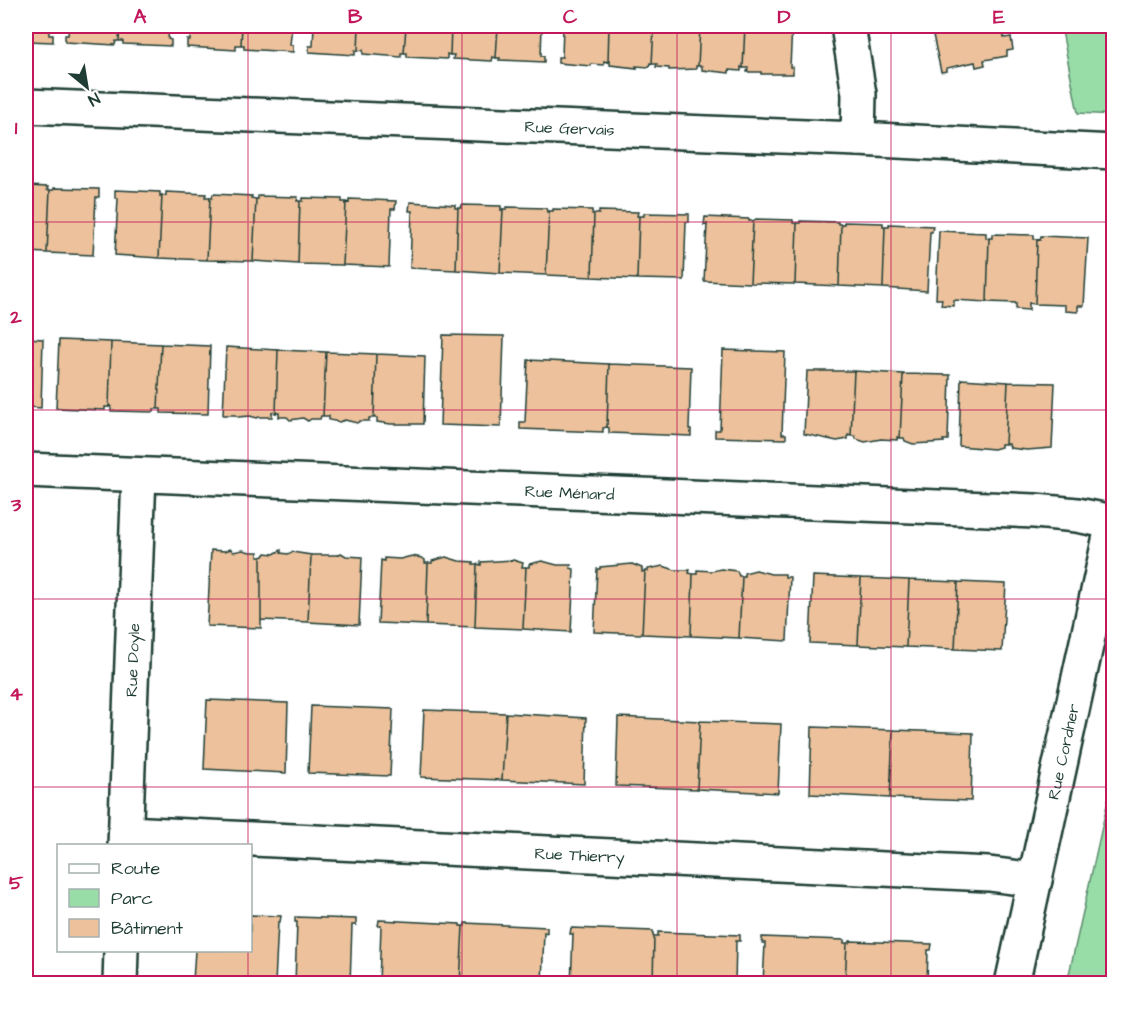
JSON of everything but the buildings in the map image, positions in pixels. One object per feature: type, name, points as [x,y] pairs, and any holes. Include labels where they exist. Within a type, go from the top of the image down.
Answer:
[{"type":"street","points":[[848,26],[859,94],[858,139]]},
{"type":"street","name":"Rue Gervais","points":[[26,106],[858,139],[1113,152]]},
{"type":"street","name":"Rue Ménard","points":[[26,470],[1035,511],[1113,520]]},
{"type":"street","name":"Rue Doyle","points":[[126,839],[139,475]]},
{"type":"street","name":"Rue Cordner","points":[[1012,984],[1113,520]]},
{"type":"street","name":"Rue Thierry","points":[[126,839],[249,844]]},
{"type":"street","name":"Rue Thierry","points":[[252,844],[989,874],[1035,880]]},
{"type":"street","points":[[120,984],[121,952]]},
{"type":"green space","points":[[1061,26],[1113,26],[1113,115],[1078,113]]},
{"type":"green space","points":[[1113,778],[1113,983],[1067,983]]}]
